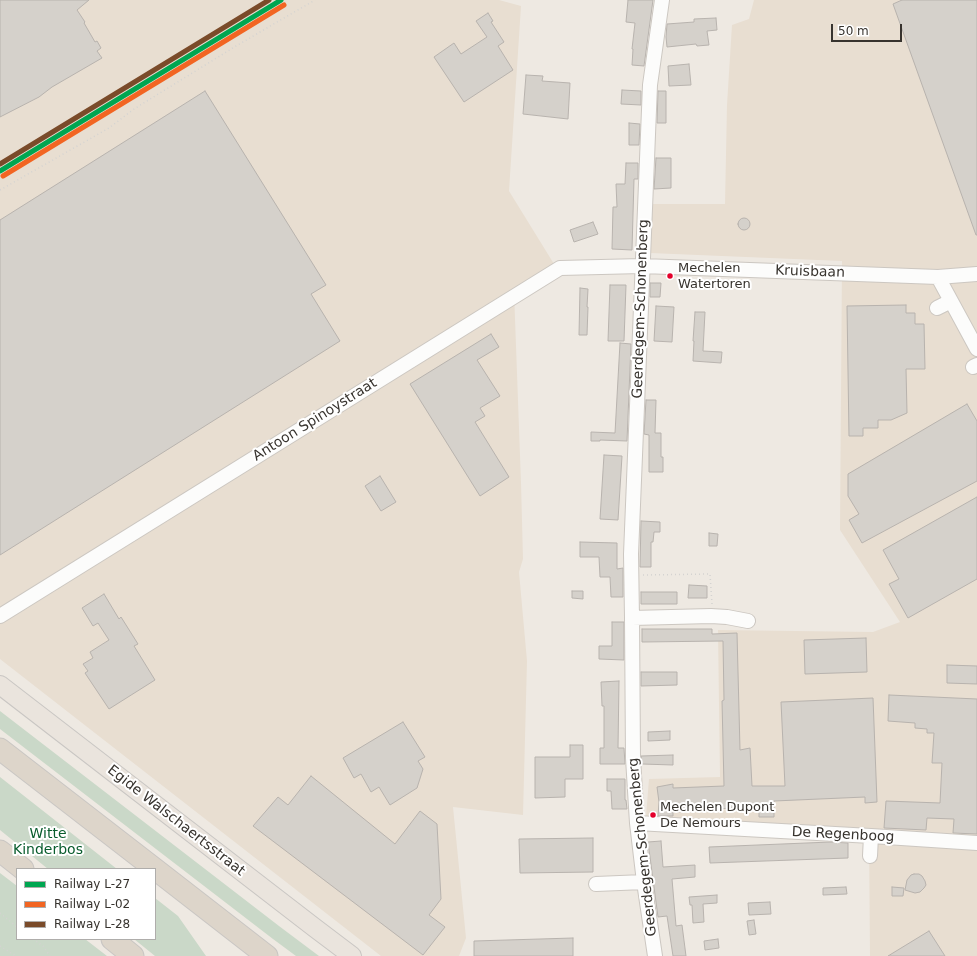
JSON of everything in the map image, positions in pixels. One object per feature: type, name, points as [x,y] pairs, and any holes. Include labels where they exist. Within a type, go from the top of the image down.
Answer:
[{"type":"highway","points":[[0,749],[154,868]]},
{"type":"highway","points":[[0,851],[22,868]]},
{"type":"highway","points":[[156,870],[267,956]]},
{"type":"highway","points":[[113,940],[134,956]]},
{"type":"main road","name":"Egide Walschaertsstraat","points":[[0,684],[352,956]]},
{"type":"street","name":"Geerdegem-Schonenberg","points":[[655,956],[637,823],[633,758],[631,554],[650,85],[662,0]]},
{"type":"street","name":"Kruisbaan","points":[[642,266],[938,277],[977,274]]},
{"type":"street","name":"Antoon Spinoystraat","points":[[0,616],[560,268],[642,266]]},
{"type":"street","points":[[938,277],[977,349]]},
{"type":"street","points":[[938,308],[951,301]]},
{"type":"street","points":[[632,618],[711,616],[748,621]]},
{"type":"street","name":"De Regenboog","points":[[637,823],[871,836],[932,834],[977,843]]},
{"type":"street","points":[[870,856],[871,836]]},
{"type":"street","points":[[596,884],[644,882]]},
{"type":"path","points":[[0,190],[109,128],[134,109],[188,75],[261,30],[315,0]]},
{"type":"path","points":[[640,575],[710,574],[711,616]]},
{"type":"path","points":[[0,913],[16,926]]},
{"type":"path","points":[[34,940],[43,946],[51,956]]},
{"type":"path","points":[[0,946],[16,956]]},
{"type":"shaded area","points":[[0,0],[499,0],[521,6],[509,191],[554,264],[514,291],[523,559],[519,572],[527,661],[523,815],[453,807],[466,938],[459,956],[381,956],[0,659]]},
{"type":"shaded area","points":[[754,0],[977,0],[977,956],[870,956],[869,832],[645,829],[649,779],[720,777],[718,630],[873,632],[900,622],[840,530],[842,261],[650,253],[652,204],[725,204],[727,105],[732,25],[749,19]]},
{"type":"green space","points":[[0,711],[319,956],[296,956],[273,939],[0,729]]},
{"type":"green space","name":"Witte Kinderbos","points":[[0,777],[116,868],[47,868],[0,830]]},
{"type":"green space","points":[[0,873],[16,885],[16,940],[86,940],[107,956],[0,956]]},
{"type":"green space","points":[[156,899],[178,916],[206,956],[155,956],[135,940],[156,940]]},
{"type":"building","points":[[0,0],[89,0],[77,10],[95,42],[97,41],[101,48],[97,51],[102,58],[52,87],[39,97],[0,117]]},
{"type":"building","points":[[628,0],[653,0],[644,66],[632,65],[635,23],[626,22]]},
{"type":"building","points":[[902,0],[977,0],[977,235],[893,4]]},
{"type":"building","points":[[488,13],[493,21],[491,22],[504,42],[498,46],[513,70],[464,102],[434,57],[454,43],[461,54],[487,37],[476,21]]},
{"type":"building","points":[[716,18],[717,30],[707,31],[709,45],[697,46],[696,44],[667,47],[667,24],[694,22],[694,19]]},
{"type":"building","points":[[689,64],[691,85],[669,86],[668,66]]},
{"type":"building","points":[[526,75],[543,76],[542,81],[570,83],[568,119],[523,114]]},
{"type":"building","points":[[622,90],[641,91],[641,105],[621,104]]},
{"type":"building","points":[[205,91],[326,285],[311,294],[340,341],[0,555],[0,220]]},
{"type":"building","points":[[658,91],[666,91],[666,123],[657,123]]},
{"type":"building","points":[[629,123],[640,124],[639,145],[629,145]]},
{"type":"building","points":[[656,158],[671,158],[671,188],[654,189]]},
{"type":"building","points":[[626,163],[638,163],[638,179],[634,179],[632,250],[612,249],[613,207],[617,207],[616,184],[625,184]]},
{"type":"building","points":[[746,218],[749,219],[749,229],[742,230],[739,229],[738,222],[739,219]]},
{"type":"building","points":[[593,222],[598,234],[574,242],[570,230]]},
{"type":"building","points":[[650,283],[661,283],[660,297],[650,297]]},
{"type":"building","points":[[610,285],[626,285],[624,341],[608,341]]},
{"type":"building","points":[[580,288],[588,289],[587,335],[579,335]]},
{"type":"building","points":[[906,305],[906,313],[915,313],[915,324],[924,324],[925,369],[906,369],[907,413],[891,420],[878,420],[878,428],[863,428],[863,436],[849,436],[847,306]]},
{"type":"building","points":[[656,306],[674,307],[672,342],[654,341]]},
{"type":"building","points":[[695,312],[705,312],[703,351],[722,352],[721,363],[693,361]]},
{"type":"building","points":[[491,334],[499,347],[477,360],[500,396],[480,408],[485,416],[475,422],[509,477],[480,496],[410,384]]},
{"type":"building","points":[[620,343],[631,344],[627,441],[591,441],[591,432],[615,433]]},
{"type":"building","points":[[646,400],[656,400],[655,433],[661,433],[661,457],[663,457],[663,472],[649,472],[649,435],[644,434]]},
{"type":"building","points":[[967,404],[977,421],[977,481],[862,543],[849,520],[859,514],[848,496],[848,474]]},
{"type":"building","points":[[604,455],[622,456],[618,520],[600,519]]},
{"type":"building","points":[[380,476],[396,502],[381,511],[365,486]]},
{"type":"building","points":[[977,497],[977,579],[908,618],[889,584],[899,579],[883,550]]},
{"type":"building","points":[[641,521],[660,522],[660,532],[654,532],[653,542],[651,542],[651,567],[640,567]]},
{"type":"building","points":[[709,533],[718,534],[717,546],[709,546]]},
{"type":"building","points":[[580,542],[617,543],[617,569],[623,568],[623,597],[611,597],[610,577],[600,577],[599,557],[580,557]]},
{"type":"building","points":[[689,585],[707,586],[707,598],[688,598]]},
{"type":"building","points":[[572,591],[583,591],[583,599],[572,598]]},
{"type":"building","points":[[641,592],[677,592],[677,604],[641,604]]},
{"type":"building","points":[[104,594],[119,619],[121,617],[138,644],[134,646],[155,680],[109,709],[85,673],[88,671],[83,664],[93,658],[90,652],[109,640],[98,623],[93,626],[82,608]]},
{"type":"building","points":[[612,622],[624,622],[624,660],[599,659],[599,646],[612,646]]},
{"type":"building","points":[[642,629],[712,629],[712,634],[737,633],[740,750],[750,748],[752,786],[785,786],[781,702],[873,698],[877,802],[865,803],[865,797],[774,801],[774,817],[759,817],[759,807],[712,809],[712,811],[673,812],[673,816],[658,816],[659,802],[657,787],[673,784],[673,788],[724,786],[722,701],[724,700],[723,641],[642,642]]},
{"type":"building","points":[[866,638],[867,672],[805,674],[804,640]]},
{"type":"building","points":[[947,665],[977,666],[977,684],[947,683]]},
{"type":"building","points":[[641,672],[677,672],[677,685],[641,686]]},
{"type":"building","points":[[619,681],[618,748],[624,748],[625,764],[600,764],[600,748],[604,748],[604,706],[602,706],[601,682]]},
{"type":"building","points":[[889,695],[977,699],[977,834],[953,833],[954,819],[927,818],[926,830],[884,828],[886,801],[940,803],[942,763],[932,763],[934,733],[927,733],[927,729],[915,728],[915,723],[888,721]]},
{"type":"building","points":[[403,722],[425,757],[418,761],[423,769],[417,788],[390,805],[379,787],[371,792],[361,774],[354,778],[343,758]]},
{"type":"building","points":[[670,731],[670,740],[648,741],[648,732]]},
{"type":"building","points":[[570,745],[583,745],[583,779],[565,779],[565,797],[535,798],[535,757],[570,757]]},
{"type":"building","points":[[673,755],[673,765],[642,764],[641,756]]},
{"type":"building","points":[[311,776],[395,844],[420,811],[437,824],[441,899],[429,915],[445,927],[423,955],[253,826],[278,797],[288,805]]},
{"type":"building","points":[[607,779],[625,779],[625,800],[627,809],[612,809],[611,791],[607,791]]},
{"type":"building","points":[[593,838],[593,872],[520,873],[519,839]]},
{"type":"building","points":[[661,841],[663,867],[695,865],[695,877],[672,879],[676,926],[682,925],[686,956],[673,956],[667,916],[658,917],[648,842]]},
{"type":"building","points":[[831,842],[848,843],[848,858],[710,863],[709,847]]},
{"type":"building","points":[[914,874],[919,874],[922,876],[926,885],[920,892],[915,893],[905,890],[907,880]]},
{"type":"building","points":[[846,887],[847,894],[823,895],[823,888]]},
{"type":"building","points":[[892,887],[904,888],[903,896],[892,896]]},
{"type":"building","points":[[717,895],[717,903],[703,904],[704,922],[693,923],[692,905],[690,905],[689,897]]},
{"type":"building","points":[[770,902],[771,914],[749,915],[748,903]]},
{"type":"building","points":[[754,920],[756,934],[749,935],[747,921]]},
{"type":"building","points":[[929,931],[945,956],[888,956]]},
{"type":"building","points":[[573,938],[573,956],[474,956],[474,941]]},
{"type":"building","points":[[718,939],[719,948],[705,950],[704,941]]},
{"type":"rail line","name":"L-28","points":[[0,164],[269,0]]},
{"type":"rail line","name":"L-27","points":[[0,171],[281,0]]},
{"type":"rail line","name":"L-02","points":[[3,176],[284,5]]},
{"type":"place","name":"Mechelen Watertoren","points":[[670,276]]},
{"type":"place","name":"Mechelen Dupont De Nemours","points":[[653,815]]}]
